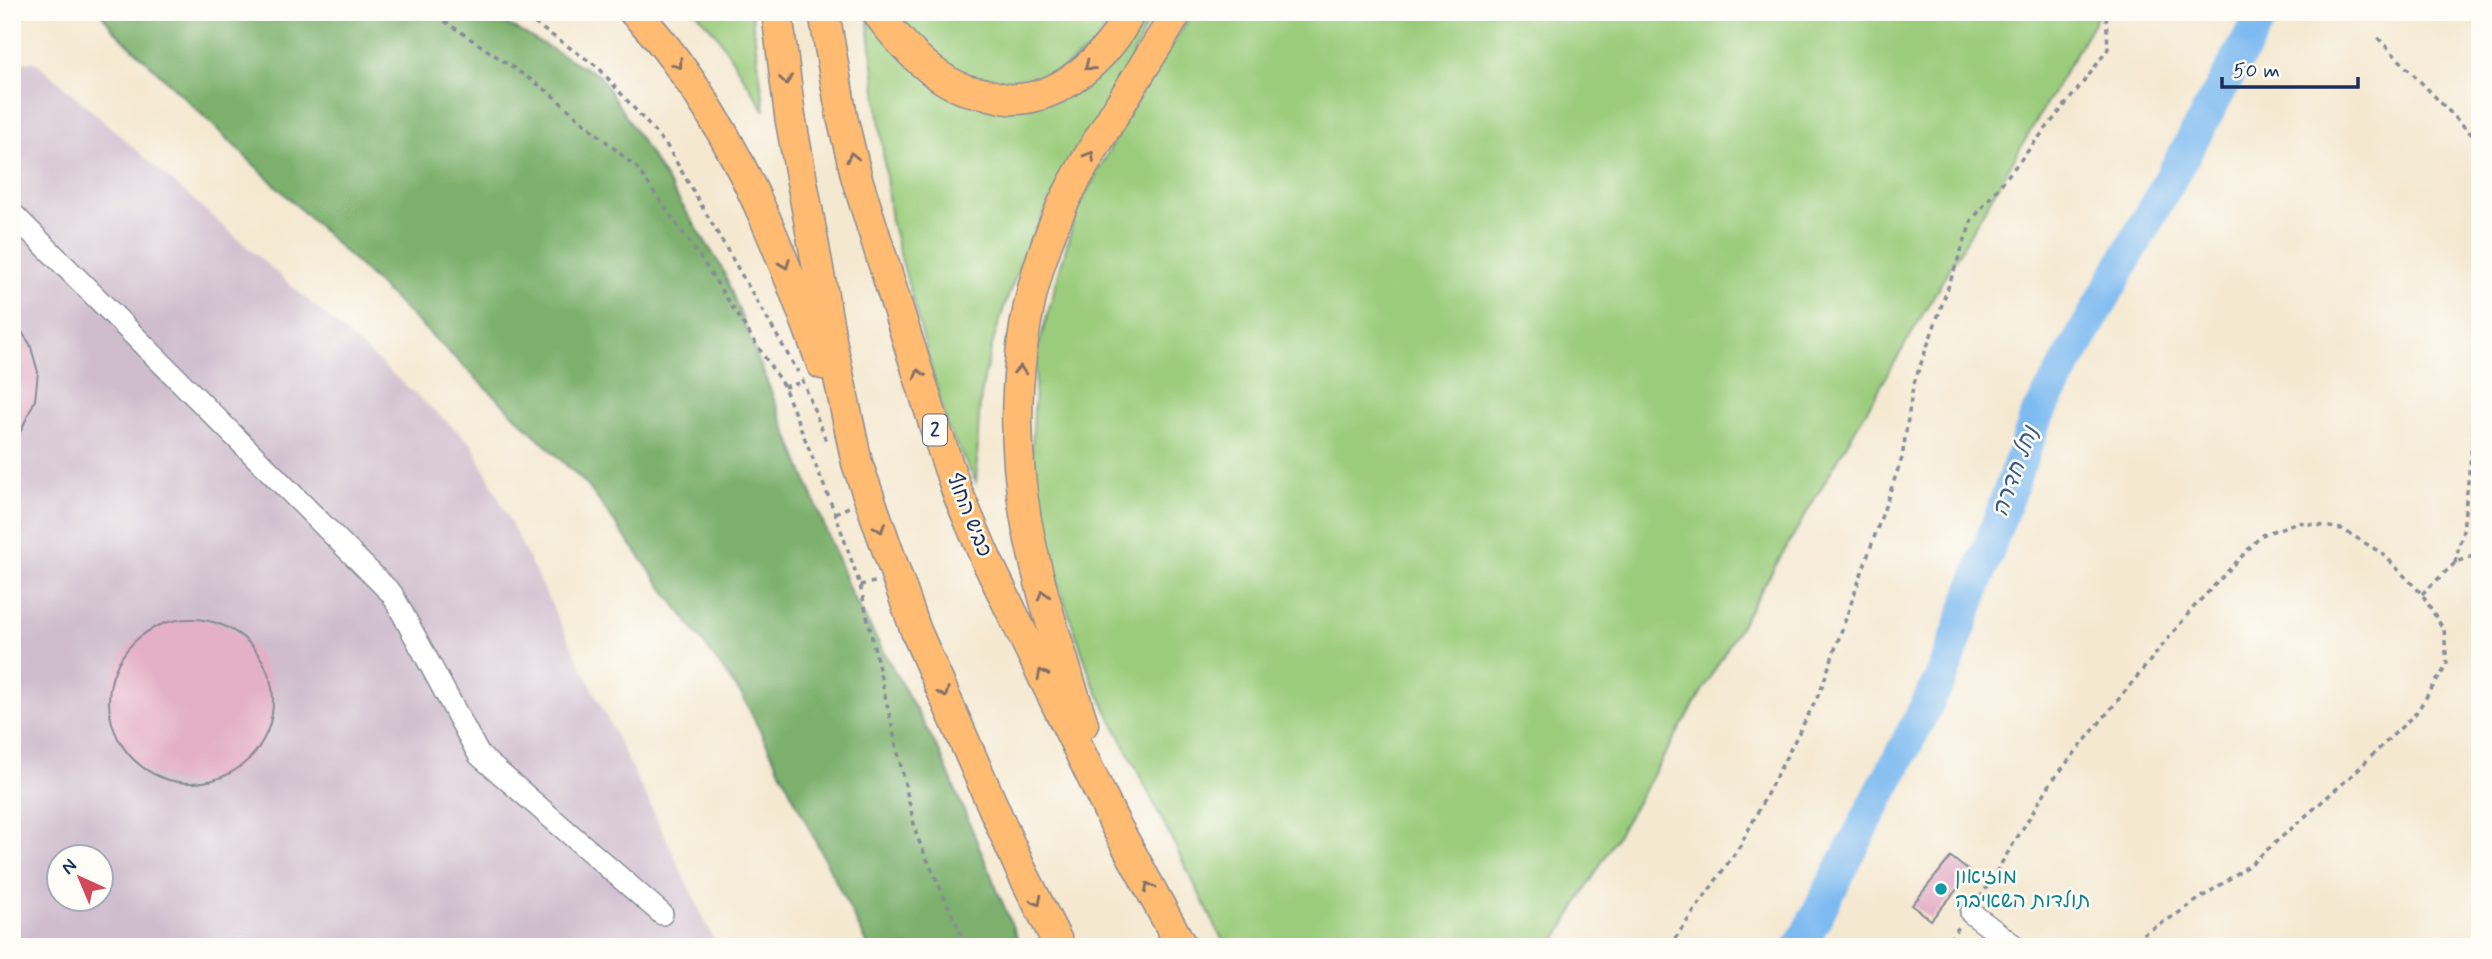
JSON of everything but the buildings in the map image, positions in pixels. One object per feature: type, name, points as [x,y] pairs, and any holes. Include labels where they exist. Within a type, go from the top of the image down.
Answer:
[{"type":"highway","points":[[634,12],[647,24],[704,100],[753,190],[787,267],[916,631],[1020,868],[1060,947]]},
{"type":"highway","points":[[777,12],[790,116],[832,345],[857,463]]},
{"type":"highway","name":"כביש החוף","points":[[824,12],[842,117],[857,179],[958,494],[986,559],[1115,824],[1182,947]]},
{"type":"highway","points":[[877,12],[903,44],[942,76],[961,88],[1009,99],[1038,94],[1064,83],[1083,70],[1103,55],[1120,32],[1130,12]]},
{"type":"highway","points":[[1118,110],[1162,12]]},
{"type":"highway","points":[[1115,824],[1041,589],[1027,524],[1019,464],[1018,397],[1023,340],[1032,290],[1049,238],[1072,185],[1177,12]]},
{"type":"street","points":[[12,213],[392,594],[479,755],[662,914]]},
{"type":"street","points":[[1971,913],[2016,947]]},
{"type":"path","points":[[416,12],[443,20],[545,90],[637,168],[700,257],[785,387],[835,513],[860,586],[918,837],[967,947]]},
{"type":"path","points":[[518,12],[598,67],[667,146],[803,381],[828,443]]},
{"type":"path","points":[[1670,947],[1740,846],[1820,692],[1902,458],[1913,386],[1972,219],[2108,49],[2106,12]]},
{"type":"path","points":[[2378,38],[2480,143]]},
{"type":"path","points":[[2455,563],[2463,530],[2480,369]]},
{"type":"path","points":[[785,387],[803,381]]},
{"type":"path","points":[[835,513],[852,505]]},
{"type":"path","points":[[1943,947],[1971,913],[2052,781],[2193,608],[2262,535],[2298,522],[2342,529],[2383,554],[2422,594],[2444,630],[2447,664],[2416,713],[2251,864],[2174,916],[2120,947]]},
{"type":"path","points":[[2422,594],[2455,563],[2480,553]]},
{"type":"path","points":[[860,586],[881,580]]},
{"type":"shaded area","points":[[12,62],[36,62],[472,444],[717,947],[12,947]]},
{"type":"green space","points":[[100,12],[485,12],[600,76],[722,268],[851,593],[940,753],[1021,947],[869,947],[743,697],[587,485],[113,29]]},
{"type":"green space","points":[[696,12],[751,12],[765,111],[716,34]]},
{"type":"green space","points":[[893,12],[1115,12],[1094,45],[1058,72],[1034,82],[1009,86],[966,76],[928,50]]},
{"type":"green space","points":[[1143,12],[1151,12],[1131,60],[1053,196],[1009,293],[992,345],[981,396],[976,482],[948,429],[891,221],[868,21],[1009,111]]},
{"type":"green space","points":[[1194,12],[2100,12],[1552,947],[1226,947],[1093,683],[1057,580],[1031,466],[1037,352],[1076,212],[1146,82]]},
{"type":"waterway","name":"נחל חדרה","points":[[1800,947],[1943,674],[2036,418],[2264,12]]},
{"type":"place","name":"מוזיאון תולדות השאיבה","points":[[1941,889]]}]
